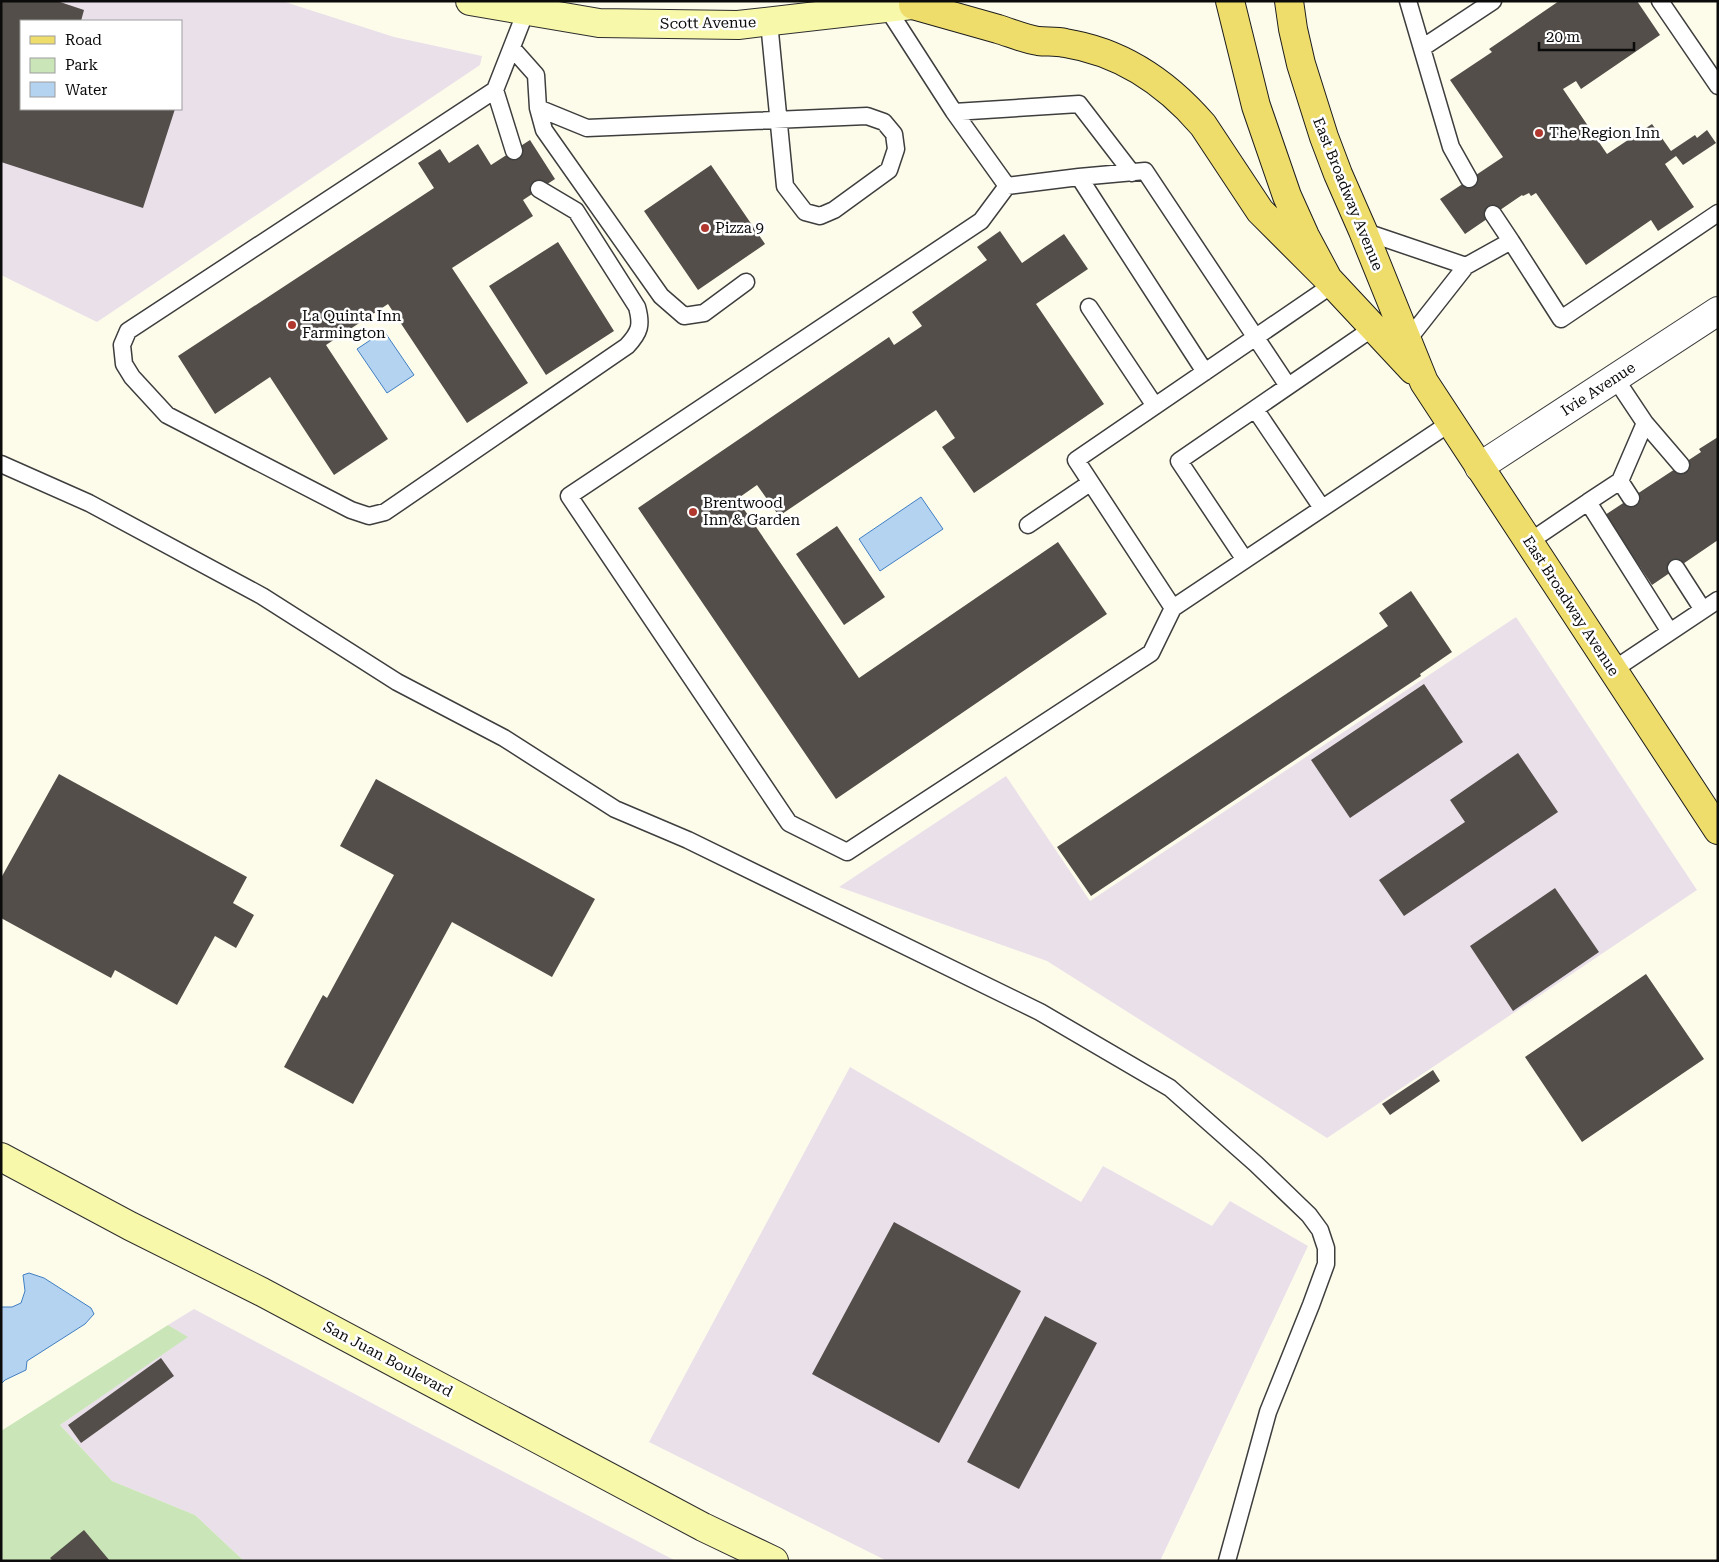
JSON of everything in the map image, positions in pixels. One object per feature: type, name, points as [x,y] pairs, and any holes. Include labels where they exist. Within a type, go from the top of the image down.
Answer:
[{"type":"main road","name":"Scott Avenue","points":[[470,1],[599,23],[738,25],[947,1]]},
{"type":"main road","name":"East Broadway Avenue","points":[[1230,1],[1256,106],[1287,196],[1305,236],[1330,282],[1424,382]]},
{"type":"main road","name":"East Broadway Avenue","points":[[1289,1],[1293,29],[1310,95],[1338,174],[1363,230],[1424,382],[1718,830]]},
{"type":"main road","points":[[908,5],[1038,41],[1064,42],[1091,49],[1117,58],[1161,83],[1203,125],[1260,211],[1330,282]]},
{"type":"main road","name":"San Juan Boulevard","points":[[1,1156],[130,1226],[262,1292],[703,1527],[774,1561]]},
{"type":"street","name":"Ivie Avenue","points":[[1479,468],[1718,312]]},
{"type":"lane","points":[[1408,1],[1450,147],[1469,179]]},
{"type":"lane","points":[[1422,48],[1494,1]]},
{"type":"lane","points":[[1660,1],[1718,86]]},
{"type":"lane","points":[[908,5],[954,112],[1007,186]]},
{"type":"lane","points":[[526,10],[495,90],[128,331],[122,345],[124,364],[132,377],[166,415],[350,510],[369,516],[385,512],[627,346],[637,335],[641,321],[637,307],[576,211],[540,189]]},
{"type":"lane","points":[[538,108],[587,128],[778,120],[867,116],[884,122],[894,134],[896,149],[889,170],[834,210],[820,216],[805,212],[785,186],[778,120],[769,22]]},
{"type":"lane","points":[[512,48],[536,75],[538,108],[544,130],[661,296],[684,316],[704,313],[746,282]]},
{"type":"lane","points":[[495,90],[514,151]]},
{"type":"lane","points":[[954,112],[1079,104],[1132,173]]},
{"type":"lane","points":[[1288,386],[1145,171],[1007,186],[981,221],[569,496],[789,822],[846,852],[1151,653],[1173,608],[1450,423]]},
{"type":"lane","points":[[1079,177],[1205,372]]},
{"type":"lane","points":[[1493,214],[1561,319],[1718,213]]},
{"type":"lane","points":[[1363,230],[1466,266]]},
{"type":"lane","points":[[1407,341],[1466,266],[1511,241]]},
{"type":"lane","points":[[1173,608],[1076,460],[1255,338],[1330,282]]},
{"type":"lane","points":[[1088,307],[1155,406]]},
{"type":"lane","points":[[1245,560],[1179,461],[1373,328]]},
{"type":"lane","points":[[1615,378],[1645,423],[1681,465]]},
{"type":"lane","points":[[1255,409],[1322,508]]},
{"type":"lane","points":[[1529,542],[1620,481],[1645,423]]},
{"type":"lane","points":[[1,464],[89,503],[262,596],[397,682],[504,738],[615,810],[688,840],[1040,1012],[1170,1088],[1256,1164],[1309,1215],[1320,1230],[1326,1248],[1326,1264],[1268,1412],[1227,1561]]},
{"type":"lane","points":[[1620,481],[1631,498]]},
{"type":"lane","points":[[1028,525],[1090,483]]},
{"type":"lane","points":[[1588,502],[1670,632]]},
{"type":"lane","points":[[1676,568],[1703,610]]},
{"type":"lane","points":[[1613,670],[1718,600]]},
{"type":"shaded area","points":[[1,1],[282,1],[394,37],[482,56],[480,65],[97,322],[1,275]]},
{"type":"shaded area","points":[[1516,617],[1697,890],[1327,1138],[1047,961],[839,887],[1006,776],[1090,901]]},
{"type":"shaded area","points":[[850,1067],[1081,1202],[1103,1166],[1212,1226],[1230,1201],[1308,1246],[1160,1561],[887,1561],[649,1442]]},
{"type":"shaded area","points":[[194,1309],[676,1561],[244,1561],[195,1515],[112,1481],[60,1425],[187,1337],[168,1325]]},
{"type":"green space","points":[[168,1325],[188,1337],[60,1425],[112,1481],[195,1515],[244,1561],[1,1561],[1,1431]]},
{"type":"water","points":[[384,331],[414,375],[387,393],[357,349]]},
{"type":"water","points":[[921,497],[943,529],[880,571],[859,539]]},
{"type":"water","points":[[29,1273],[44,1278],[91,1308],[94,1314],[85,1324],[27,1361],[26,1370],[5,1380],[1,1384],[1,1307],[12,1307],[21,1303],[25,1291],[23,1275]]},
{"type":"building","points":[[1,1],[57,1],[84,10],[81,20],[20,20],[20,110],[175,110],[143,208],[1,162]]},
{"type":"building","name":"The Region Inn","points":[[1559,1],[1637,1],[1660,35],[1581,89],[1576,81],[1563,89],[1607,154],[1652,124],[1671,151],[1695,135],[1697,138],[1707,130],[1716,143],[1683,165],[1676,156],[1665,164],[1694,207],[1658,231],[1651,220],[1586,265],[1536,193],[1531,196],[1529,193],[1522,195],[1465,234],[1440,199],[1503,157],[1450,80],[1492,52],[1489,49]]},
{"type":"building","name":"La Quinta Inn Farmington","points":[[530,140],[555,179],[523,200],[533,216],[452,268],[528,383],[467,423],[388,304],[326,345],[388,439],[334,475],[270,377],[215,414],[178,356],[434,188],[418,163],[440,149],[449,163],[478,144],[491,165]]},
{"type":"building","name":"Pizza 9","points":[[711,165],[765,244],[698,290],[644,211]]},
{"type":"building","name":"Brentwood Inn & Garden","points":[[1000,231],[1022,263],[1064,234],[1088,269],[1036,304],[1104,404],[974,493],[942,447],[955,438],[936,410],[779,516],[757,485],[737,499],[859,678],[1058,542],[1107,614],[836,799],[638,508],[889,337],[894,345],[922,326],[912,312],[987,260],[977,247]]},
{"type":"building","points":[[558,242],[614,331],[546,375],[489,286]]},
{"type":"building","points":[[1718,437],[1718,540],[1652,585],[1605,515],[1701,452],[1699,449]]},
{"type":"building","points":[[837,526],[885,597],[844,625],[796,554]]},
{"type":"building","points":[[1411,591],[1452,652],[1420,674],[1421,676],[1091,896],[1057,847],[1388,626],[1379,613]]},
{"type":"building","points":[[1424,684],[1463,742],[1350,818],[1311,760]]},
{"type":"building","points":[[1518,753],[1558,812],[1404,916],[1379,880],[1465,822],[1450,800]]},
{"type":"building","points":[[59,774],[247,877],[233,903],[254,915],[236,948],[215,936],[177,1005],[115,970],[111,978],[1,918],[1,878]]},
{"type":"building","points":[[376,779],[595,899],[552,977],[452,922],[353,1104],[284,1067],[323,995],[327,998],[394,875],[340,846]]},
{"type":"building","points":[[1555,888],[1599,952],[1513,1011],[1470,946]]},
{"type":"building","points":[[1646,974],[1704,1059],[1582,1142],[1525,1057]]},
{"type":"building","points":[[1433,1070],[1440,1081],[1390,1115],[1382,1104]]},
{"type":"building","points":[[894,1222],[1021,1291],[939,1443],[812,1374]]},
{"type":"building","points":[[1045,1316],[1097,1343],[1019,1489],[967,1462]]},
{"type":"building","points":[[161,1358],[174,1376],[81,1443],[68,1425]]},
{"type":"building","points":[[84,1530],[110,1561],[53,1561],[50,1558]]},
{"type":"place","name":"The Region Inn","points":[[1539,133]]},
{"type":"place","name":"Pizza 9","points":[[705,228]]},
{"type":"place","name":"La Quinta Inn Farmington","points":[[292,325]]},
{"type":"place","name":"Brentwood Inn & Garden","points":[[693,512]]}]
